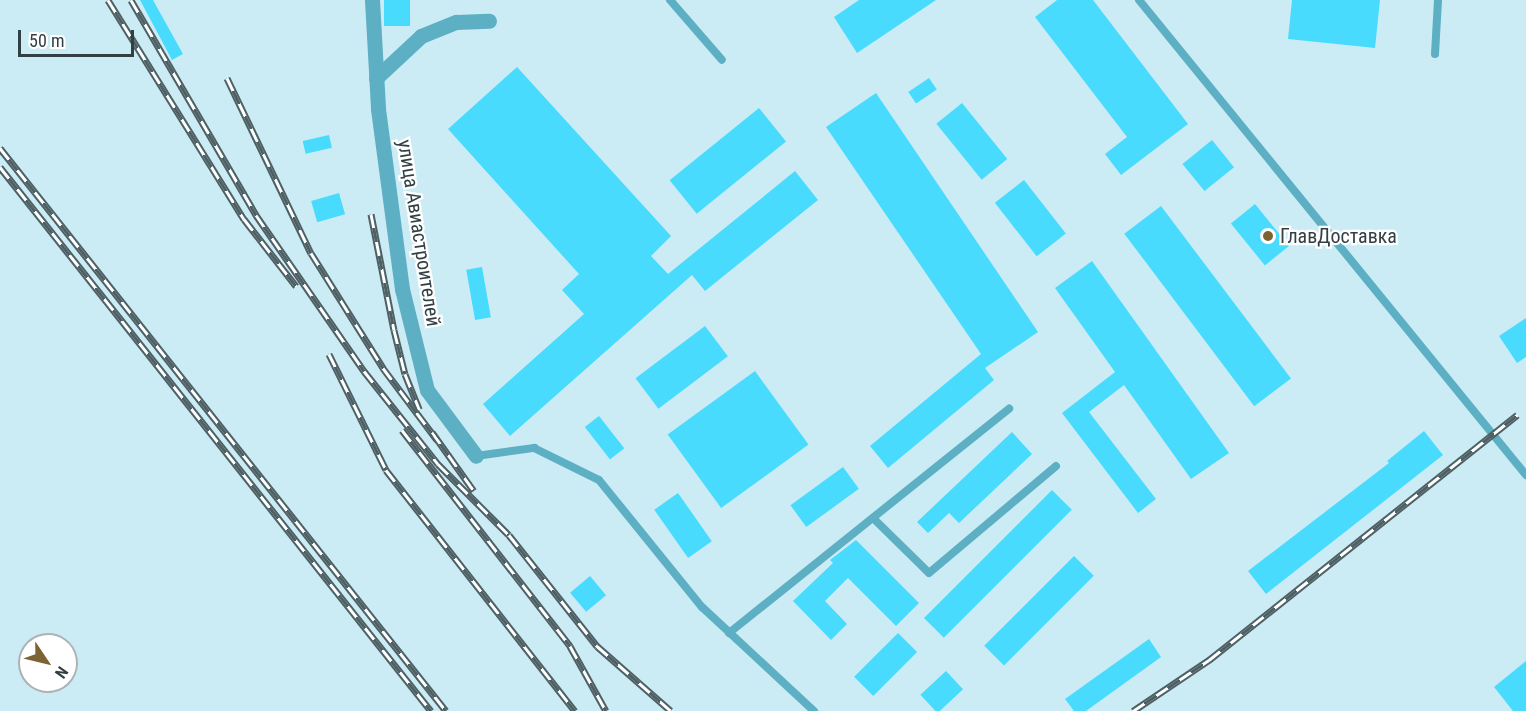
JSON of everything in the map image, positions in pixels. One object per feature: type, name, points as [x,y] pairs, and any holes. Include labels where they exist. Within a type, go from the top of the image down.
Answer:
[{"type":"street","name":"улица Авиастроителей","points":[[372,0],[376,78],[402,289],[427,390],[476,456]]},
{"type":"street","points":[[376,78],[421,36],[456,22],[489,21]]},
{"type":"lane","points":[[670,0],[722,60]]},
{"type":"lane","points":[[1139,0],[1526,474]]},
{"type":"lane","points":[[1435,54],[1438,0]]},
{"type":"lane","points":[[729,633],[1009,409]]},
{"type":"lane","points":[[476,456],[534,448],[599,480],[702,608],[814,711]]},
{"type":"lane","points":[[873,518],[929,573],[1056,466]]},
{"type":"building","points":[[140,0],[153,0],[183,54],[172,60]]},
{"type":"building","points":[[384,0],[410,0],[410,26],[384,26]]},
{"type":"building","points":[[859,0],[936,0],[857,53],[834,17]]},
{"type":"building","points":[[1057,0],[1093,0],[1188,124],[1121,175],[1105,154],[1127,137],[1035,17]]},
{"type":"building","points":[[1292,0],[1380,0],[1375,48],[1288,39]]},
{"type":"building","points":[[517,67],[671,236],[651,256],[668,274],[795,171],[818,200],[705,291],[692,275],[510,436],[483,404],[584,314],[562,290],[579,274],[448,129]]},
{"type":"building","points":[[929,78],[937,90],[916,104],[908,92]]},
{"type":"building","points":[[876,93],[1038,332],[985,368],[994,380],[888,468],[870,446],[981,354],[826,127]]},
{"type":"building","points":[[962,103],[1007,159],[982,180],[936,124]]},
{"type":"building","points":[[759,108],[786,141],[697,214],[670,180]]},
{"type":"building","points":[[329,135],[332,148],[306,154],[303,141]]},
{"type":"building","points":[[1212,140],[1234,167],[1204,191],[1182,164]]},
{"type":"building","points":[[1024,180],[1066,234],[1037,256],[995,203]]},
{"type":"building","points":[[339,193],[345,214],[317,222],[311,201]]},
{"type":"building","points":[[1255,204],[1289,246],[1265,265],[1231,224]]},
{"type":"building","points":[[1161,206],[1291,379],[1254,406],[1124,234]]},
{"type":"building","points":[[1092,261],[1229,453],[1191,479],[1124,385],[1089,412],[1156,499],[1138,513],[1062,413],[1115,372],[1055,288]]},
{"type":"building","points":[[482,267],[491,317],[475,320],[466,270]]},
{"type":"building","points":[[1526,318],[1526,357],[1517,363],[1499,336]]},
{"type":"building","points":[[705,326],[728,356],[658,409],[636,378]]},
{"type":"building","points":[[755,371],[808,445],[721,508],[668,434]]},
{"type":"building","points":[[599,416],[624,448],[610,459],[585,427]]},
{"type":"building","points":[[1424,431],[1443,455],[1266,594],[1248,571],[1389,463],[1387,461]]},
{"type":"building","points":[[1012,432],[1032,454],[959,523],[949,513],[928,533],[917,522]]},
{"type":"building","points":[[843,467],[859,489],[806,527],[790,505]]},
{"type":"building","points":[[1052,490],[1072,510],[944,638],[924,618]]},
{"type":"building","points":[[678,493],[712,541],[688,558],[654,510]]},
{"type":"building","points":[[856,540],[919,603],[896,626],[848,578],[825,601],[847,624],[831,640],[793,601],[833,563],[830,560]]},
{"type":"building","points":[[1074,556],[1094,576],[1004,666],[984,646]]},
{"type":"building","points":[[590,576],[606,595],[586,612],[570,593]]},
{"type":"building","points":[[898,633],[917,652],[873,696],[854,677]]},
{"type":"building","points":[[1149,639],[1161,657],[1086,711],[1074,711],[1065,699]]},
{"type":"building","points":[[1526,661],[1526,711],[1513,711],[1494,687]]},
{"type":"building","points":[[946,671],[963,689],[940,711],[935,711],[920,695]]},
{"type":"railway","points":[[108,0],[244,219],[296,286]]},
{"type":"railway","points":[[131,0],[256,215],[364,371],[438,464],[509,535],[597,646],[671,711]]},
{"type":"railway","points":[[227,78],[311,253],[383,368],[437,440]]},
{"type":"railway","points":[[0,148],[446,711]]},
{"type":"railway","points":[[0,167],[431,711]]},
{"type":"railway","points":[[371,214],[394,330],[405,374],[419,409]]},
{"type":"railway","points":[[329,354],[386,470],[575,711]]},
{"type":"railway","points":[[1133,711],[1209,660],[1517,415]]},
{"type":"railway","points":[[402,430],[570,646],[606,711]]},
{"type":"railway","points":[[432,432],[474,491]]},
{"type":"place","name":"ГлавДоставка","points":[[1268,236]]}]
